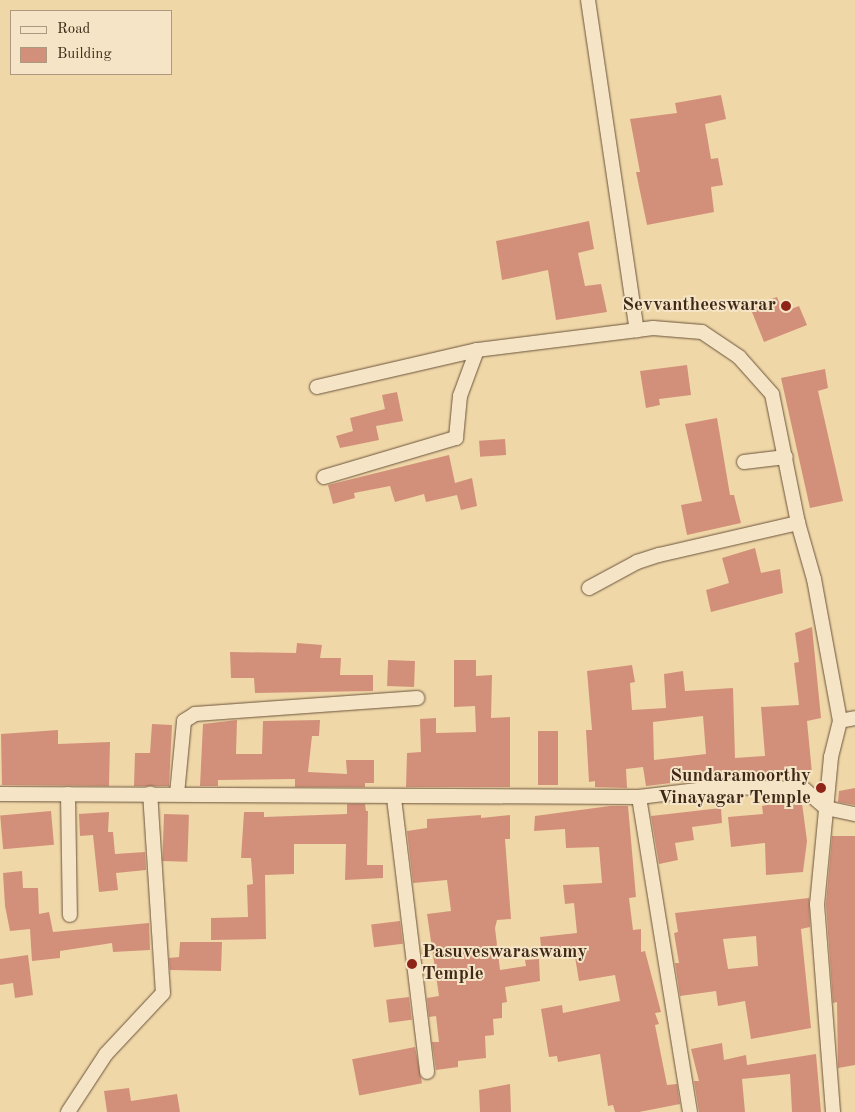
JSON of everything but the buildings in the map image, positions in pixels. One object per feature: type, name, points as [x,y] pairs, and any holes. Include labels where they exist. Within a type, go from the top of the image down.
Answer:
[{"type":"street","points":[[588,0],[637,330]]},
{"type":"street","points":[[317,387],[477,350],[653,328],[702,332],[739,357],[772,394],[798,523],[814,579],[840,721],[831,756],[817,904],[833,1112]]},
{"type":"street","points":[[324,478],[456,438],[460,396],[477,350]]},
{"type":"street","points":[[744,462],[786,456]]},
{"type":"street","points":[[589,588],[637,562],[659,555],[798,523]]},
{"type":"street","points":[[177,794],[184,721],[195,714],[417,698]]},
{"type":"street","points":[[840,721],[855,718]]},
{"type":"street","points":[[0,794],[150,793],[394,798],[639,797],[722,787],[804,789],[826,808],[855,814]]},
{"type":"street","points":[[68,1112],[106,1054],[163,993],[150,793]]},
{"type":"street","points":[[68,794],[70,916]]},
{"type":"street","points":[[639,797],[690,1112]]},
{"type":"street","points":[[394,798],[427,1072]]},
{"type":"place","name":"Sevvantheeswarar","points":[[786,306]]},
{"type":"place","name":"Sundaramoorthy Vinayagar Temple","points":[[821,788]]},
{"type":"place","name":"Pasuveswaraswamy Temple","points":[[412,964]]}]
